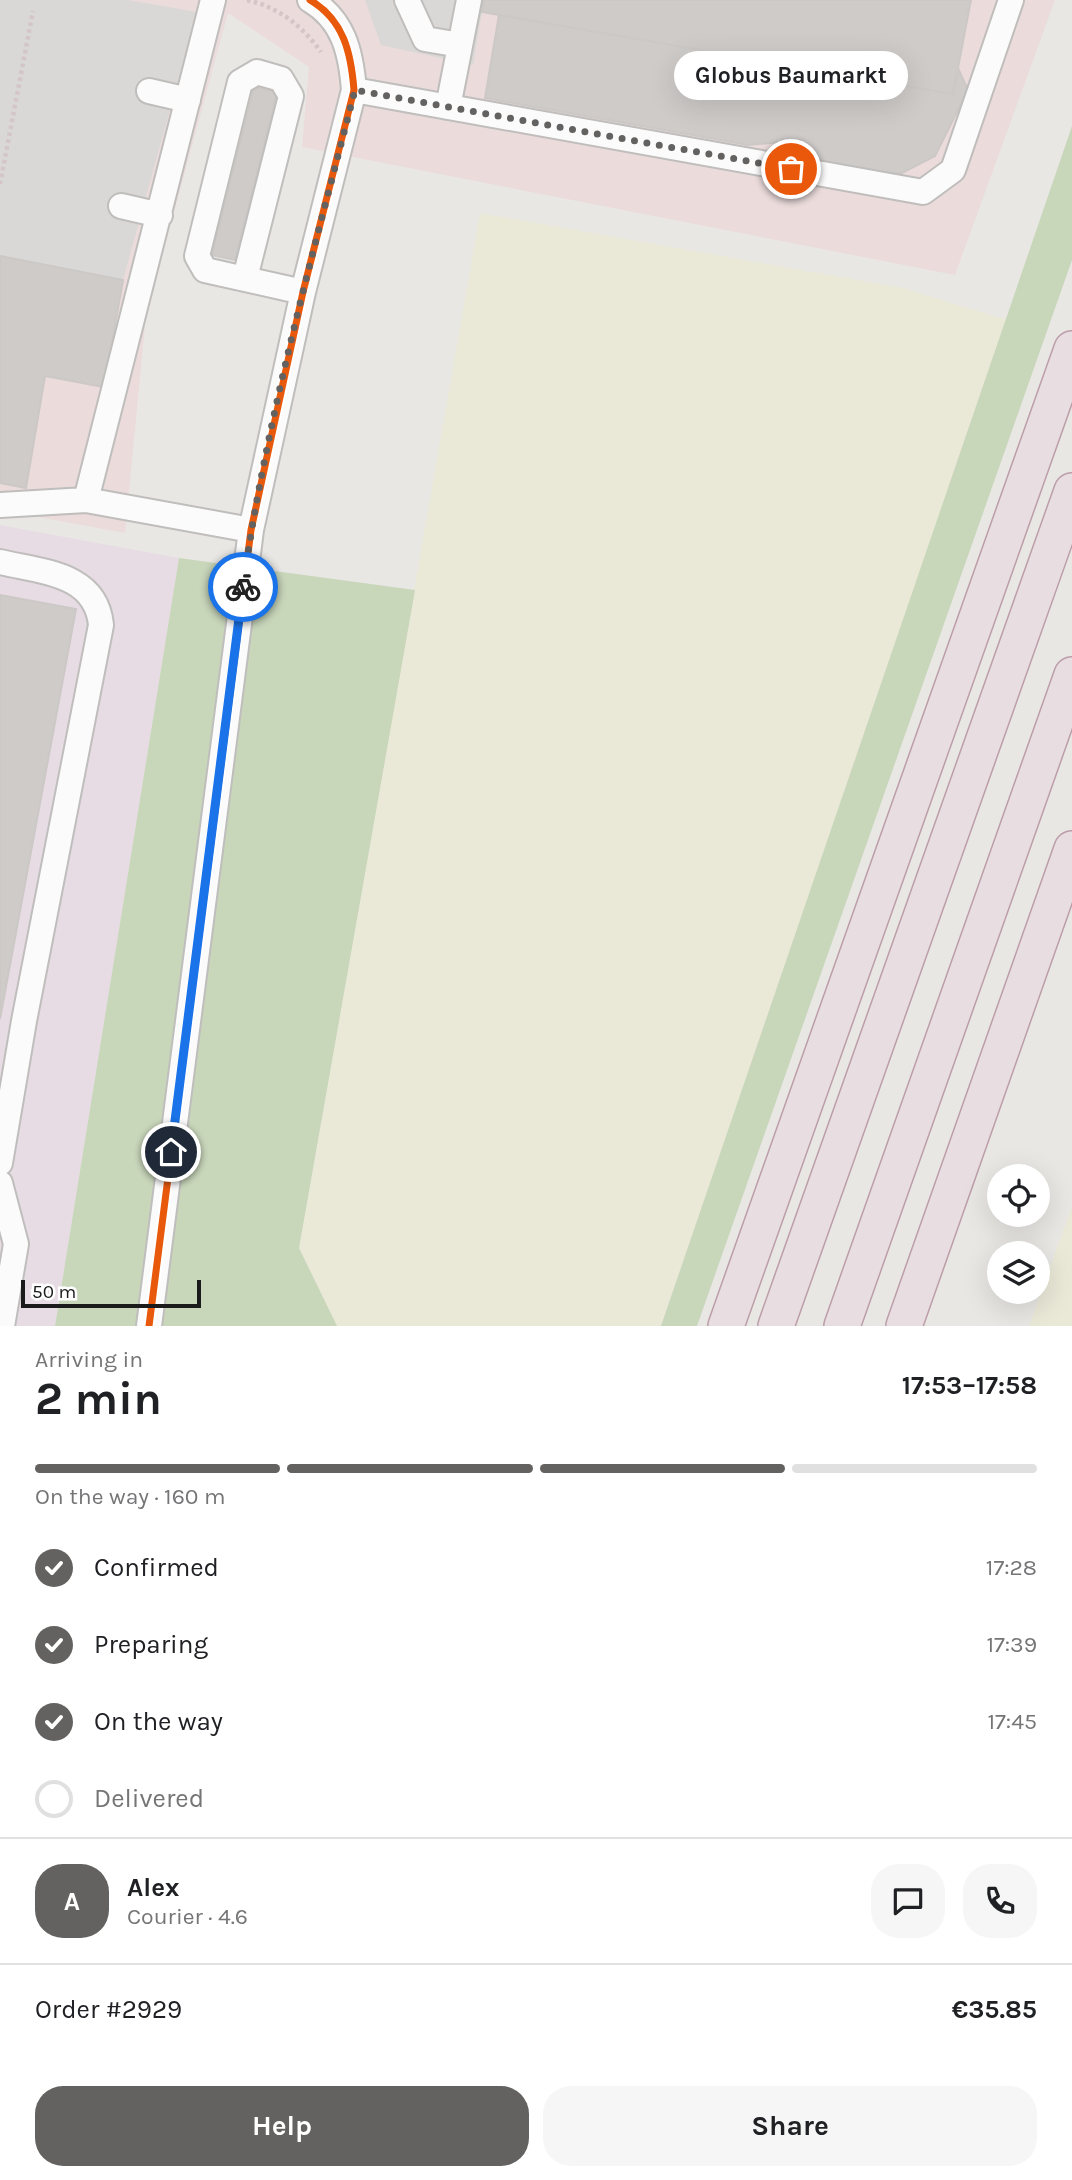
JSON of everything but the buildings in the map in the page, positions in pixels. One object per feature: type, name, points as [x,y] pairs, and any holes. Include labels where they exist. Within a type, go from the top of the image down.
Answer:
[{"type":"highway","points":[[726,1326],[1072,349]]},
{"type":"highway","points":[[776,1326],[1072,491]]},
{"type":"highway","points":[[842,1326],[1072,675]]},
{"type":"highway","points":[[904,1326],[1072,849]]},
{"type":"street","points":[[86,500],[214,0]]},
{"type":"street","points":[[149,1326],[251,530],[303,292],[355,90],[352,63],[344,33],[320,5],[310,0]]},
{"type":"street","points":[[407,0],[425,39],[460,45]]},
{"type":"street","points":[[448,107],[469,0]]},
{"type":"street","points":[[355,90],[923,192],[953,170],[1011,0]]},
{"type":"street","points":[[245,278],[291,96],[281,79],[257,72],[240,82],[197,256],[205,270],[303,292]]},
{"type":"street","points":[[149,92],[188,100]]},
{"type":"street","points":[[121,206],[160,215]]},
{"type":"street","points":[[0,505],[86,500],[251,530]]},
{"type":"street","points":[[0,562],[59,575],[88,590],[100,606],[102,625],[24,1021],[0,1163]]},
{"type":"street","points":[[0,1183],[16,1244],[2,1326]]},
{"type":"path","points":[[0,184],[33,11]]},
{"type":"shaded area","points":[[0,0],[1055,0],[955,275],[302,147],[309,67],[228,13],[146,315],[125,533],[0,510]]},
{"type":"shaded area","points":[[0,0],[128,0],[197,12],[123,280],[0,256]]},
{"type":"shaded area","points":[[365,0],[484,0],[473,65],[381,45]]},
{"type":"shaded area","points":[[480,213],[903,288],[1007,320],[661,1326],[337,1326],[299,1248]]},
{"type":"shaded area","points":[[0,525],[179,558],[55,1326],[0,1326]]},
{"type":"shaded area","points":[[1072,1206],[1072,1326],[1029,1326],[1037,1304],[1050,1304],[1050,1267]]},
{"type":"green space","points":[[1072,126],[1072,260],[697,1326],[661,1326]]},
{"type":"green space","points":[[179,558],[415,590],[299,1248],[337,1326],[55,1326]]},
{"type":"cycle path","points":[[149,1326],[251,530],[303,292],[354,90],[351,63],[344,39],[331,17],[310,0]]},
{"type":"way so far","points":[[243,587],[251,530],[303,292],[355,90],[791,169]]},
{"type":"place","name":"Globus Baumarkt","points":[[791,169]]},
{"type":"route","points":[[171,1152],[243,587]]}]
